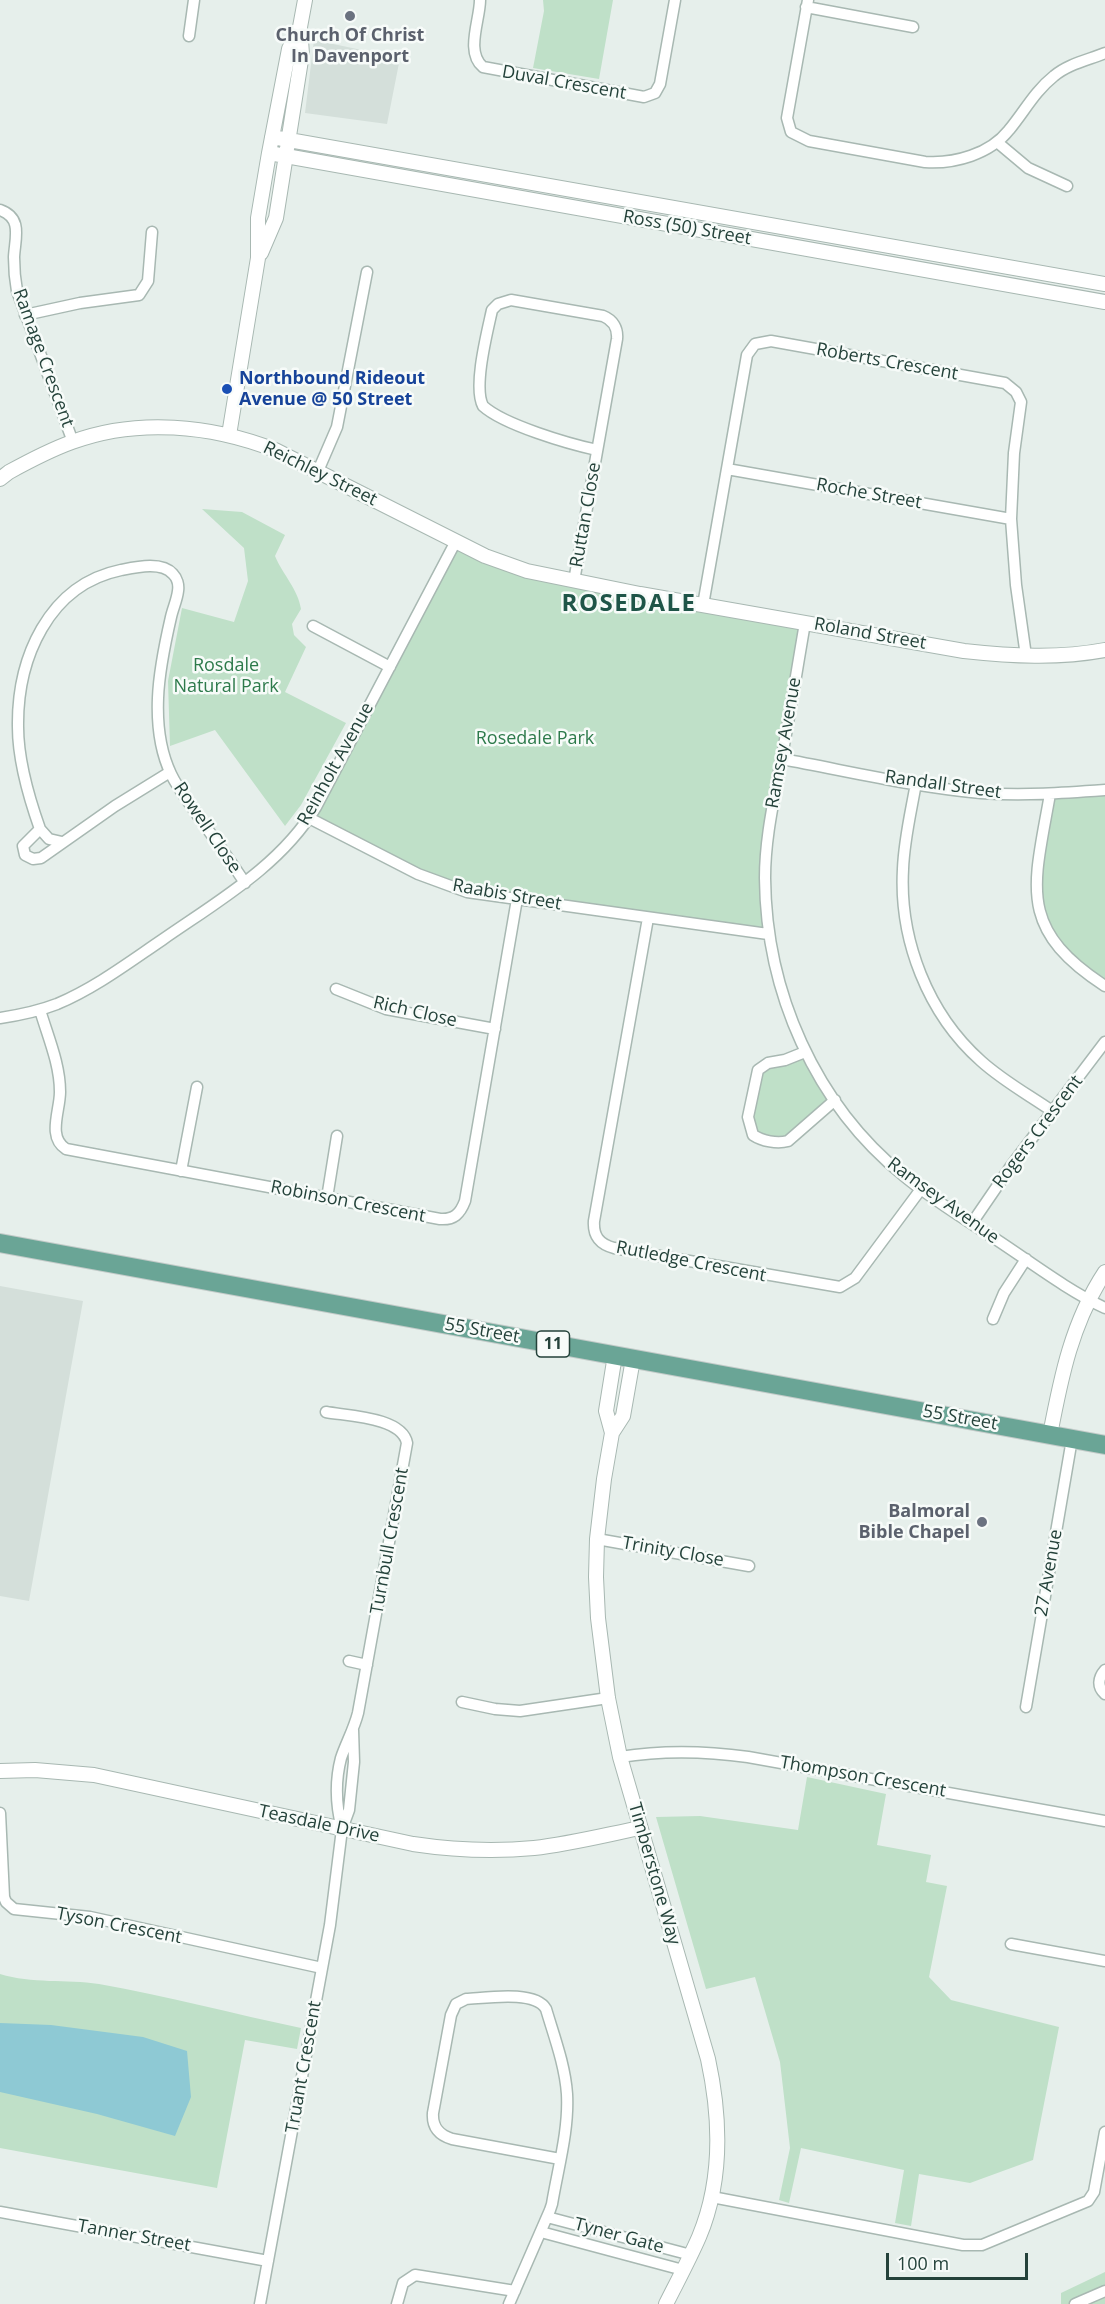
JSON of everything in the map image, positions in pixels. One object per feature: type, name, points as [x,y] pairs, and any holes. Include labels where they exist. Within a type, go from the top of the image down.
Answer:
[{"type":"main road","name":"55 Street","points":[[0,1243],[1105,1445]]},
{"type":"street","points":[[189,36],[194,0]]},
{"type":"street","points":[[258,258],[276,218],[302,54],[300,27],[304,0]]},
{"type":"street","name":"Duval Crescent","points":[[480,0],[474,47],[476,58],[483,67],[644,97],[654,93],[660,84],[675,0]]},
{"type":"street","points":[[913,27],[807,4],[787,118],[788,127],[796,136],[808,141],[934,162],[964,158],[1005,136],[1053,76],[1075,64],[1105,53]]},
{"type":"street","points":[[229,435],[258,258],[258,218],[269,153],[289,50],[300,27]]},
{"type":"street","name":"Ross (50) Street","points":[[272,137],[1105,284]]},
{"type":"street","points":[[997,142],[1028,168],[1067,186]]},
{"type":"street","name":"Ross (50) Street","points":[[269,153],[1105,302]]},
{"type":"street","name":"Ramage Crescent","points":[[0,210],[10,215],[16,224],[15,280],[25,315],[73,442]]},
{"type":"street","points":[[25,315],[80,303],[139,295],[148,281],[152,232]]},
{"type":"street","points":[[318,471],[337,427],[367,272]]},
{"type":"street","name":"Ruttan Close","points":[[574,581],[617,339],[613,323],[603,316],[510,300],[498,304],[492,310],[479,382],[479,396],[483,406],[487,410],[536,431],[597,450]]},
{"type":"street","name":"Roberts Crescent","points":[[703,604],[747,355],[755,344],[766,341],[814,348],[1005,383],[1016,392],[1021,402],[1014,453],[1011,519],[1016,585],[1026,656]]},
{"type":"street","name":"Reichley Street","points":[[0,478],[73,442],[107,433],[140,428],[194,429],[229,435],[275,450],[506,564],[526,571],[636,593]]},
{"type":"street","name":"Roche Street","points":[[727,469],[1011,519]]},
{"type":"street","name":"Reinholt Avenue","points":[[0,1018],[40,1010],[71,998],[99,982],[245,883],[292,840],[309,818],[456,541]]},
{"type":"street","name":"Rowell Close","points":[[170,772],[115,806],[41,858],[29,858],[24,852],[23,846],[28,838],[40,829],[22,761],[18,728],[21,695],[30,651],[43,625],[63,599],[75,589],[106,573],[159,566],[172,572],[178,583],[179,589],[168,632],[158,698],[160,734],[170,772],[245,883]]},
{"type":"street","name":"Roland Street","points":[[636,593],[964,651],[1026,656],[1068,655],[1105,650]]},
{"type":"street","name":"Ramsey Avenue","points":[[805,623],[766,854],[768,934],[782,994],[806,1052],[835,1100],[875,1151],[921,1189],[972,1224],[1105,1308]]},
{"type":"street","points":[[313,626],[390,667]]},
{"type":"street","name":"Randall Street","points":[[782,759],[982,793],[1050,794],[1105,790]]},
{"type":"street","points":[[916,783],[904,858],[903,892],[911,945],[923,979],[942,1014],[968,1048],[996,1074],[1052,1111]]},
{"type":"street","points":[[1050,794],[1036,874],[1036,893],[1041,918],[1065,957],[1077,968],[1105,986]]},
{"type":"street","name":"Raabis Street","points":[[309,818],[433,880],[467,891],[517,900],[768,934]]},
{"type":"street","points":[[40,829],[49,839],[62,842]]},
{"type":"street","name":"Robinson Crescent","points":[[40,1010],[59,1073],[60,1096],[55,1132],[60,1146],[72,1151],[440,1220],[449,1219],[459,1214],[465,1201],[517,900]]},
{"type":"street","name":"Rutledge Crescent","points":[[648,918],[594,1221],[594,1231],[598,1239],[614,1248],[840,1287],[855,1278],[921,1189]]},
{"type":"street","name":"Rich Close","points":[[336,989],[386,1009],[495,1029]]},
{"type":"street","name":"Rogers Crescent","points":[[972,1224],[1011,1166],[1105,1042]]},
{"type":"street","points":[[806,1052],[764,1065],[758,1070],[748,1117],[753,1135],[779,1143],[788,1141],[835,1100]]},
{"type":"street","points":[[181,1171],[197,1087]]},
{"type":"street","points":[[327,1198],[337,1136]]},
{"type":"street","points":[[993,1318],[1004,1293],[1026,1259]]},
{"type":"street","points":[[1050,1435],[1067,1354],[1089,1299],[1105,1272]]},
{"type":"street","name":"Timberstone Way","points":[[612,1433],[606,1411],[615,1355]]},
{"type":"street","name":"Timberstone Way","points":[[633,1359],[623,1416],[612,1433],[604,1479],[597,1539],[598,1618],[608,1698],[620,1757],[713,2084],[717,2108],[718,2141],[712,2197],[691,2255],[666,2304]]},
{"type":"street","name":"Turnbull Crescent","points":[[326,1412],[389,1423],[404,1432],[407,1443],[353,1730],[354,1762],[349,1810],[342,1829]]},
{"type":"street","name":"27 Avenue","points":[[1026,1707],[1072,1439]]},
{"type":"street","name":"Trinity Close","points":[[597,1539],[749,1566]]},
{"type":"street","points":[[349,1661],[367,1665]]},
{"type":"street","points":[[1105,1670],[1099,1683],[1105,1694]]},
{"type":"street","points":[[462,1702],[495,1709],[520,1711],[608,1698]]},
{"type":"street","name":"Thompson Crescent","points":[[620,1757],[662,1752],[714,1753],[748,1757],[1105,1821]]},
{"type":"street","name":"Teasdale Drive","points":[[0,1771],[35,1770],[94,1775],[428,1846],[502,1850],[561,1844],[640,1828]]},
{"type":"street","name":"Tyson Crescent","points":[[0,1813],[4,1897],[14,1909],[26,1912],[76,1915],[322,1968]]},
{"type":"street","name":"Truant Crescent","points":[[260,2304],[322,1968],[342,1829]]},
{"type":"street","points":[[1011,1944],[1105,1961]]},
{"type":"street","points":[[509,2304],[547,2217],[560,2159],[566,2117],[566,2084],[544,2005],[528,1997],[466,1999],[459,2002],[451,2015],[433,2113],[432,2119],[436,2130],[452,2139],[560,2159]]},
{"type":"street","points":[[712,2197],[963,2245],[982,2245],[1088,2201],[1094,2192],[1105,2132]]},
{"type":"street","name":"Tanner Street","points":[[0,2212],[268,2261]]},
{"type":"street","name":"Tyner Gate","points":[[547,2217],[691,2255]]},
{"type":"street","name":"Tyner Gate","points":[[541,2232],[683,2270]]},
{"type":"street","points":[[397,2304],[403,2283],[415,2275],[515,2291]]},
{"type":"street","points":[[1075,2304],[1100,2297]]},
{"type":"shaded area","points":[[314,40],[400,58],[387,124],[305,113]]},
{"type":"shaded area","points":[[0,1286],[83,1301],[29,1601],[0,1596]]},
{"type":"green space","points":[[543,0],[613,0],[599,79],[533,68],[544,11]]},
{"type":"green space","name":"Rosdale Natural Park","points":[[202,509],[242,512],[285,535],[275,556],[294,588],[299,602],[301,609],[292,624],[294,635],[306,647],[285,692],[346,723],[301,805],[285,826],[215,730],[170,746],[168,681],[182,608],[234,622],[248,581],[244,548]]},
{"type":"green space","name":"Rosedale Park","points":[[456,541],[485,556],[805,623],[766,854],[768,934],[467,892],[309,818]]},
{"type":"green space","points":[[1105,790],[1105,986],[1066,956],[1038,905],[1050,794]]},
{"type":"green space","points":[[805,1052],[835,1100],[785,1142],[750,1131],[756,1073]]},
{"type":"green space","points":[[807,1777],[886,1794],[877,1845],[931,1855],[926,1882],[947,1886],[929,1977],[951,2000],[1059,2027],[1033,2160],[970,2183],[919,2174],[911,2226],[895,2223],[904,2170],[801,2148],[789,2203],[779,2200],[790,2148],[780,2062],[755,1977],[706,1989],[656,1817],[700,1816],[798,1830]]},
{"type":"green space","points":[[0,1974],[24,1979],[99,1984],[301,2028],[297,2049],[245,2040],[217,2188],[0,2148]]},
{"type":"green space","points":[[1105,2272],[1105,2304],[1061,2304],[1061,2293]]},
{"type":"water","points":[[0,2023],[51,2025],[143,2037],[187,2051],[191,2097],[175,2136],[97,2114],[0,2092]]},
{"type":"place","name":"Church Of Christ In Davenport","points":[[350,16]]},
{"type":"place","name":"Northbound Rideout Avenue @ 50 Street","points":[[227,389]]},
{"type":"place","name":"Balmoral Bible Chapel","points":[[982,1522]]},
{"type":"district","name":"ROSEDALE","points":[[629,604]]}]
